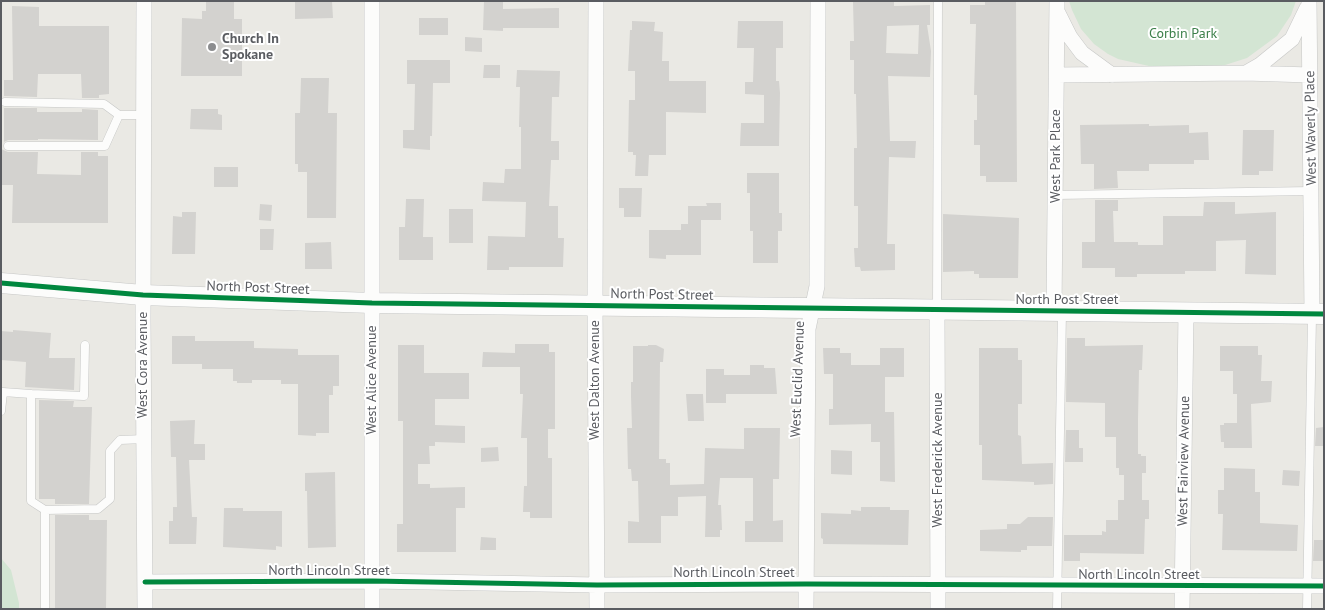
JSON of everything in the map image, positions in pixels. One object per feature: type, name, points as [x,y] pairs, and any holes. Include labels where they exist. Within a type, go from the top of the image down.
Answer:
[{"type":"street","name":"West Cora Avenue","points":[[144,1],[145,609]]},
{"type":"street","name":"West Alice Avenue","points":[[372,1],[372,609]]},
{"type":"street","name":"West Dalton Avenue","points":[[596,1],[597,609]]},
{"type":"street","name":"West Euclid Avenue","points":[[806,609],[808,329],[817,286],[818,1]]},
{"type":"street","points":[[1245,74],[1260,65],[1292,39],[1314,3]]},
{"type":"street","name":"West Waverly Place","points":[[1314,3],[1310,75],[1311,191],[1318,314]]},
{"type":"street","points":[[1057,5],[1070,37],[1082,52],[1112,75]]},
{"type":"street","name":"West Park Place","points":[[1057,5],[1056,194],[1058,311]]},
{"type":"street","points":[[1057,75],[1310,75]]},
{"type":"street","name":"North Post Street","points":[[1,283],[143,295],[372,304],[1318,314]]},
{"type":"street","name":"West Frederick Avenue","points":[[938,310],[938,609]]},
{"type":"street","name":"West Fairview Avenue","points":[[1182,609],[1186,312]]},
{"type":"street","name":"North Lincoln Street","points":[[145,582],[1324,586]]},
{"type":"lane","points":[[938,1],[938,310]]},
{"type":"lane","points":[[4,102],[104,104],[119,115],[143,115]]},
{"type":"lane","points":[[8,146],[105,146],[119,115]]},
{"type":"lane","points":[[1056,194],[1311,191]]},
{"type":"lane","points":[[1057,609],[1058,311]]},
{"type":"lane","points":[[1306,609],[1318,314]]},
{"type":"lane","points":[[1,411],[2,392],[84,396],[85,345]]},
{"type":"lane","points":[[31,394],[31,501],[45,510],[98,509],[110,499],[110,451],[120,440],[144,439]]},
{"type":"lane","points":[[45,510],[45,609]]},
{"type":"green space","name":"Corbin Park","points":[[1069,1],[1296,1],[1291,15],[1277,36],[1247,58],[1222,66],[1149,66],[1118,59],[1094,44],[1081,29]]},
{"type":"green space","points":[[1,558],[11,570],[19,609],[1,609]]},
{"type":"building","name":"Church In Spokane","points":[[206,1],[234,1],[234,19],[242,19],[242,76],[181,76],[182,18],[202,19],[202,11],[206,11]]},
{"type":"building","points":[[295,1],[332,1],[333,18],[295,19]]},
{"type":"building","points":[[484,1],[503,1],[503,9],[559,8],[559,28],[503,28],[503,31],[483,30]]},
{"type":"building","points":[[894,1],[894,6],[930,5],[930,25],[927,25],[931,51],[930,77],[888,76],[890,141],[916,141],[915,158],[889,157],[887,244],[895,244],[895,270],[861,271],[860,267],[855,267],[854,248],[858,248],[858,206],[854,206],[854,148],[857,148],[856,94],[854,94],[854,60],[850,60],[850,41],[854,41],[853,2]],"holes":[[[919,25],[918,54],[886,53],[887,26]]]},
{"type":"building","points":[[985,1],[1016,1],[1017,182],[986,182],[986,176],[980,176],[980,145],[974,145],[974,120],[977,120],[977,95],[974,95],[976,24],[970,24],[970,5],[985,5]]},
{"type":"building","points":[[12,6],[39,7],[39,26],[109,26],[109,94],[99,95],[99,98],[82,98],[81,74],[38,74],[37,97],[4,96],[4,80],[13,80]]},
{"type":"building","points":[[419,18],[448,18],[448,35],[419,35]]},
{"type":"building","points":[[632,21],[655,22],[654,31],[663,32],[662,61],[669,61],[669,81],[706,81],[706,113],[666,112],[666,155],[649,155],[648,176],[635,176],[636,155],[633,155],[633,152],[628,152],[629,100],[635,100],[635,71],[628,71]]},
{"type":"building","points":[[738,21],[783,21],[783,48],[776,48],[776,81],[779,81],[780,93],[779,146],[740,146],[741,123],[764,123],[764,95],[745,94],[745,82],[753,82],[754,48],[737,48]]},
{"type":"building","points":[[465,37],[482,38],[482,52],[465,51]]},
{"type":"building","points":[[407,60],[450,60],[450,83],[433,83],[430,150],[403,148],[403,130],[414,130],[415,84],[407,84]]},
{"type":"building","points":[[484,65],[500,65],[500,78],[483,78]]},
{"type":"building","points":[[517,70],[560,71],[559,97],[552,97],[551,141],[559,141],[559,160],[551,160],[549,206],[558,206],[558,238],[564,238],[563,267],[509,267],[509,270],[487,270],[488,236],[525,237],[526,202],[482,201],[483,182],[504,183],[505,169],[521,169],[520,87],[516,87]]},
{"type":"building","points":[[301,78],[329,78],[328,113],[337,113],[336,218],[307,218],[307,172],[298,172],[298,164],[295,164],[295,113],[300,113]]},
{"type":"building","points":[[4,108],[37,108],[37,112],[82,112],[82,109],[98,110],[98,140],[38,139],[8,140],[4,142]]},
{"type":"building","points":[[191,109],[218,109],[218,114],[222,115],[222,130],[190,129]]},
{"type":"building","points":[[1149,124],[1149,126],[1189,125],[1189,133],[1208,132],[1209,160],[1194,160],[1194,164],[1149,164],[1149,171],[1117,171],[1118,188],[1094,189],[1094,164],[1081,164],[1080,125]]},
{"type":"building","points":[[1243,130],[1274,130],[1273,171],[1259,171],[1259,175],[1242,175]]},
{"type":"building","points":[[1,149],[8,152],[38,152],[37,174],[81,175],[81,152],[98,152],[98,156],[108,156],[108,223],[12,223],[13,185],[1,185]]},
{"type":"building","points":[[214,167],[238,167],[238,187],[214,187]]},
{"type":"building","points":[[747,173],[779,173],[779,213],[782,213],[782,231],[778,231],[778,263],[753,263],[753,231],[750,231],[750,193],[747,193]]},
{"type":"building","points":[[619,188],[642,188],[641,217],[624,217],[624,208],[619,208]]},
{"type":"building","points":[[406,199],[424,199],[423,237],[433,237],[433,260],[399,260],[399,227],[405,227]]},
{"type":"building","points":[[1095,200],[1118,200],[1118,211],[1113,211],[1114,242],[1138,242],[1138,245],[1163,245],[1163,216],[1203,216],[1204,202],[1235,202],[1235,214],[1276,212],[1276,275],[1245,274],[1246,240],[1216,241],[1216,271],[1185,271],[1185,274],[1137,274],[1137,277],[1115,277],[1115,268],[1082,268],[1082,242],[1095,242]]},
{"type":"building","points":[[706,203],[721,203],[721,220],[701,220],[701,255],[666,255],[666,259],[649,258],[649,230],[681,230],[681,224],[688,224],[688,206],[707,206]]},
{"type":"building","points":[[260,204],[272,205],[271,221],[259,220]]},
{"type":"building","points":[[449,209],[473,209],[473,243],[449,243]]},
{"type":"building","points":[[182,212],[196,212],[195,254],[172,254],[173,216],[182,217]]},
{"type":"building","points":[[943,214],[1019,218],[1018,278],[979,278],[979,274],[974,274],[974,271],[943,272]]},
{"type":"building","points":[[260,229],[274,229],[273,250],[260,250]]},
{"type":"building","points":[[331,242],[332,269],[305,269],[305,243]]},
{"type":"building","points":[[13,330],[51,333],[49,358],[75,358],[74,390],[25,387],[26,362],[1,360],[1,331],[13,332]]},
{"type":"building","points":[[172,336],[195,336],[195,341],[254,341],[254,348],[298,349],[298,355],[339,355],[339,386],[333,386],[333,395],[329,395],[329,433],[316,433],[316,436],[298,435],[298,384],[281,384],[281,380],[252,380],[252,383],[237,383],[237,381],[233,381],[233,369],[202,369],[202,364],[172,364]]},
{"type":"building","points":[[1067,338],[1085,338],[1085,346],[1143,345],[1142,370],[1139,370],[1138,454],[1146,456],[1146,473],[1142,473],[1142,500],[1149,500],[1149,519],[1145,519],[1144,554],[1080,553],[1080,561],[1064,561],[1064,535],[1102,535],[1102,531],[1106,532],[1106,520],[1118,520],[1118,500],[1124,500],[1124,475],[1119,475],[1119,468],[1116,468],[1116,437],[1105,437],[1105,403],[1066,402]]},
{"type":"building","points":[[515,344],[549,344],[549,352],[555,352],[555,429],[548,429],[548,458],[552,458],[552,518],[530,518],[530,512],[523,512],[524,486],[527,486],[527,438],[521,438],[523,394],[520,394],[520,367],[482,367],[483,352],[515,353]]},
{"type":"building","points":[[398,345],[424,345],[424,373],[469,373],[469,399],[435,399],[435,425],[465,426],[465,443],[435,442],[435,446],[429,446],[430,464],[418,464],[418,484],[430,484],[430,488],[465,487],[465,508],[456,508],[456,552],[397,552],[397,524],[403,524],[403,421],[398,421]]},
{"type":"building","points":[[656,345],[664,349],[663,362],[660,362],[659,459],[666,459],[666,463],[670,463],[670,485],[704,484],[705,448],[744,449],[744,428],[780,428],[779,479],[773,479],[773,521],[783,520],[783,542],[745,542],[745,521],[753,521],[753,478],[720,478],[718,505],[721,505],[722,530],[720,530],[720,537],[705,537],[706,496],[678,497],[678,516],[661,516],[661,543],[628,543],[628,521],[639,522],[638,481],[632,481],[631,469],[628,469],[627,428],[632,428],[631,382],[633,382],[633,346]]},
{"type":"building","points":[[1220,346],[1258,346],[1258,355],[1262,355],[1261,381],[1272,381],[1271,402],[1251,404],[1252,448],[1224,448],[1224,442],[1221,442],[1220,425],[1224,425],[1224,423],[1237,423],[1237,394],[1233,394],[1233,371],[1220,371]]},
{"type":"building","points":[[823,348],[840,348],[840,353],[851,353],[851,365],[880,365],[880,348],[904,348],[904,377],[885,377],[885,412],[894,412],[895,482],[880,481],[880,442],[871,442],[871,424],[829,425],[829,409],[833,409],[833,374],[824,374]]},
{"type":"building","points":[[979,348],[1018,348],[1018,360],[1022,360],[1022,404],[1018,404],[1018,435],[1021,436],[1022,464],[1053,463],[1053,484],[1034,485],[1034,482],[982,480],[982,445],[979,445]]},
{"type":"building","points":[[750,365],[764,365],[764,368],[775,368],[777,394],[726,394],[726,403],[706,403],[706,369],[724,369],[724,375],[750,375]]},
{"type":"building","points":[[686,394],[703,394],[704,421],[688,421]]},
{"type":"building","points":[[39,400],[74,401],[73,407],[92,407],[89,504],[55,504],[55,499],[39,499]]},
{"type":"building","points":[[195,420],[194,444],[205,444],[205,460],[189,460],[192,517],[197,517],[196,544],[169,544],[169,521],[173,521],[173,507],[177,507],[176,457],[171,457],[170,421]]},
{"type":"building","points":[[1324,427],[1324,446],[1315,446],[1316,428]]},
{"type":"building","points":[[1066,430],[1079,430],[1079,448],[1083,448],[1083,462],[1065,462]]},
{"type":"building","points":[[498,447],[499,461],[481,462],[481,448]]},
{"type":"building","points":[[831,450],[852,451],[852,475],[831,474]]},
{"type":"building","points":[[1224,468],[1255,469],[1255,492],[1260,492],[1260,523],[1298,525],[1297,551],[1222,550],[1223,514],[1218,514],[1218,490],[1224,490]]},
{"type":"building","points":[[1283,470],[1300,471],[1299,486],[1282,485]]},
{"type":"building","points":[[335,472],[336,547],[308,548],[305,473]]},
{"type":"building","points":[[861,507],[890,507],[890,510],[909,510],[908,545],[823,544],[823,539],[821,538],[821,513],[851,514],[851,510],[861,511]]},
{"type":"building","points":[[224,508],[243,508],[243,511],[282,511],[282,547],[276,546],[276,550],[223,547]]},
{"type":"building","points":[[55,515],[89,515],[89,520],[107,520],[106,609],[55,609]]},
{"type":"building","points":[[1028,517],[1053,517],[1052,546],[1027,546],[1027,550],[1021,550],[1021,552],[980,551],[980,530],[1007,529],[1007,524],[1020,524]]},
{"type":"building","points":[[481,537],[496,538],[496,550],[480,550]]},
{"type":"building","points":[[1314,540],[1324,540],[1324,561],[1313,561]]},
{"type":"cycle path","points":[[1,283],[143,295],[372,303],[1324,314]]},
{"type":"cycle path","points":[[145,582],[372,581],[597,585],[1324,586]]},
{"type":"place","name":"Church In Spokane","points":[[212,47]]}]
